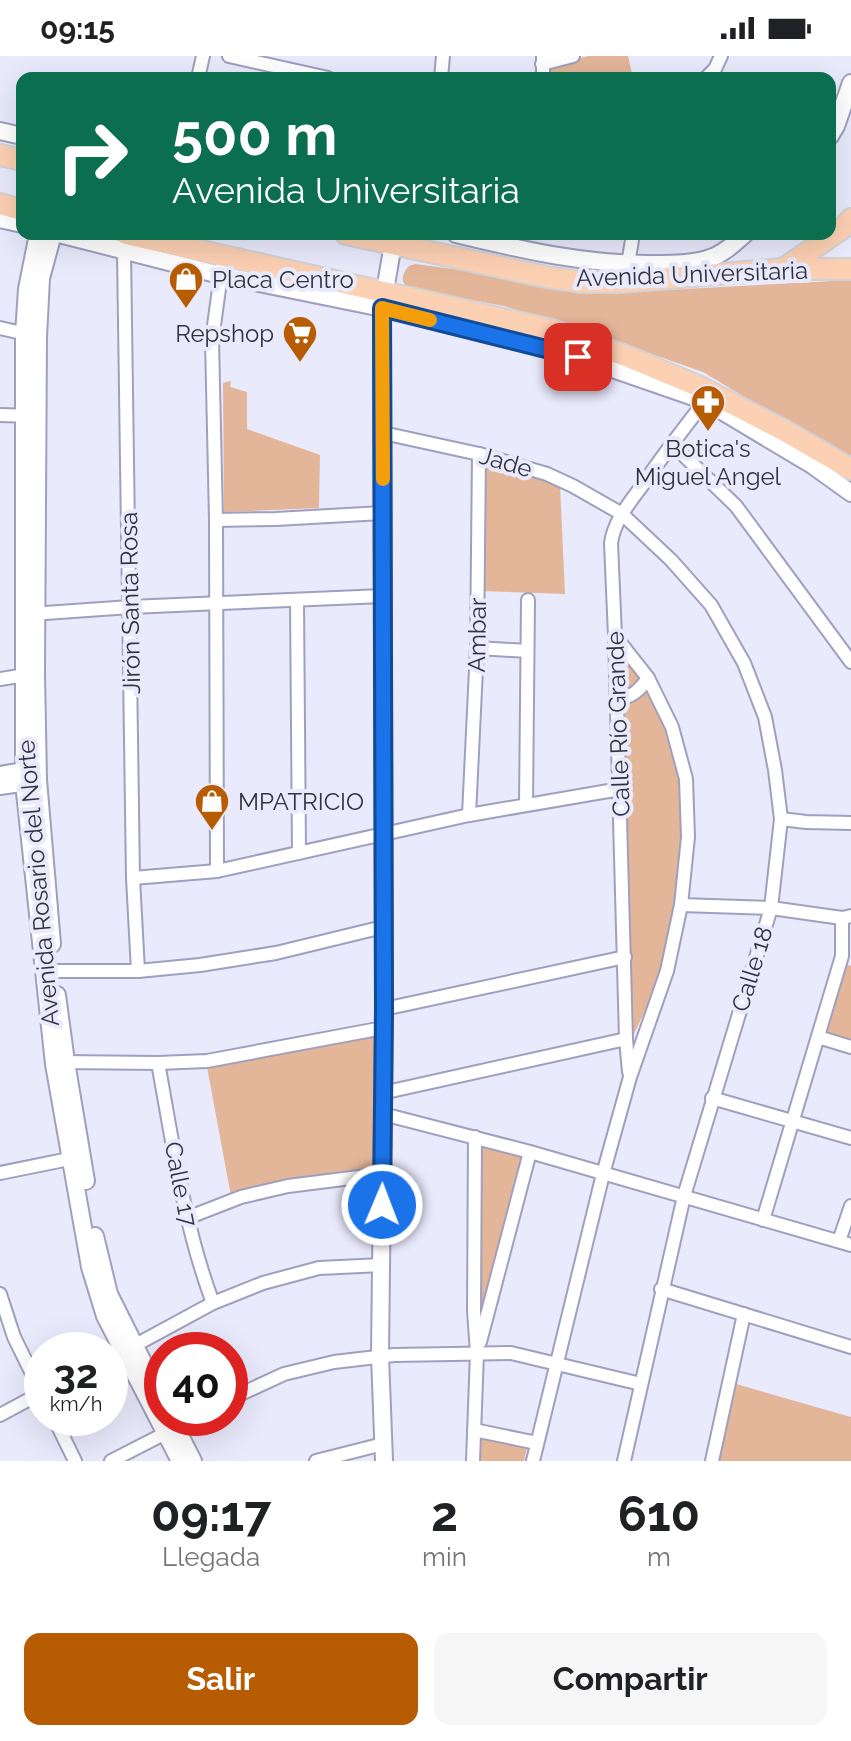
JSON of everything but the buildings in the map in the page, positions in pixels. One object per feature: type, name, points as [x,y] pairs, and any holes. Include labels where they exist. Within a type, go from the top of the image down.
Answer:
[{"type":"main road","points":[[836,233],[851,219]]},
{"type":"main road","points":[[126,240],[222,266],[384,300],[552,330],[698,386],[783,430],[814,458],[851,469]]},
{"type":"main road","name":"Avenida Universitaria","points":[[374,240],[581,282],[619,282],[714,266],[851,269]]},
{"type":"main road","points":[[783,269],[825,240]]},
{"type":"street","points":[[229,56],[301,72]]},
{"type":"street","points":[[542,60],[573,56]]},
{"type":"street","points":[[836,126],[851,83]]},
{"type":"street","name":"Avenida Rosario del Norte","points":[[37,240],[27,289],[31,335],[31,776],[49,971],[76,1158],[109,1294],[129,1349],[144,1377]]},
{"type":"street","name":"Avenida Rosario del Norte","points":[[31,335],[51,240]]},
{"type":"street","name":"Jirón Santa Rosa","points":[[126,240],[133,878],[138,971]]},
{"type":"street","points":[[628,264],[632,240]]},
{"type":"street","name":"Avenida Universitaria","points":[[516,241],[571,259],[714,266],[738,240]]},
{"type":"street","points":[[316,1461],[384,1453],[380,1356],[384,1009],[382,513],[384,300],[393,244]]},
{"type":"street","points":[[217,871],[212,340],[222,266]]},
{"type":"street","points":[[384,300],[578,357],[705,401],[814,458],[851,493]]},
{"type":"street","points":[[0,328],[31,335]]},
{"type":"street","name":"Calle Río Grande","points":[[630,1077],[626,1039],[612,533],[622,514],[705,401]]},
{"type":"street","points":[[0,415],[30,416]]},
{"type":"street","name":"Jade","points":[[383,433],[479,454],[547,474],[622,514]]},
{"type":"street","points":[[672,444],[736,506],[851,662]]},
{"type":"street","name":"Ambar","points":[[469,815],[477,648],[479,454]]},
{"type":"street","points":[[216,520],[382,513]]},
{"type":"street","name":"Calle 18","points":[[622,514],[671,560],[711,605],[744,663],[765,717],[781,819],[771,908],[684,1196],[624,1461]]},
{"type":"street","points":[[30,614],[383,596]]},
{"type":"street","points":[[526,805],[528,600]]},
{"type":"street","points":[[297,601],[299,853]]},
{"type":"street","points":[[533,1461],[603,1174],[630,1077],[667,971],[681,905],[688,837],[686,779],[672,727],[648,678],[615,636]]},
{"type":"street","points":[[477,648],[527,651]]},
{"type":"street","points":[[0,679],[30,674]]},
{"type":"street","points":[[617,700],[632,696],[648,678]]},
{"type":"street","points":[[0,775],[31,776]]},
{"type":"street","points":[[0,786],[31,776]]},
{"type":"street","points":[[133,878],[217,871],[469,815],[620,789]]},
{"type":"street","points":[[781,819],[851,823]]},
{"type":"street","points":[[681,905],[771,908],[846,917],[842,956],[763,1220]]},
{"type":"street","points":[[49,971],[138,971],[200,965],[276,953],[383,927]]},
{"type":"street","points":[[384,1009],[625,957]]},
{"type":"street","points":[[60,1063],[158,1063],[223,1059],[383,1028]]},
{"type":"street","points":[[818,1037],[851,1047]]},
{"type":"street","points":[[382,1093],[626,1039]]},
{"type":"street","name":"Calle 17","points":[[158,1063],[187,1218],[199,1266],[213,1303]]},
{"type":"street","points":[[712,1098],[851,1138]]},
{"type":"street","points":[[383,1114],[530,1152],[845,1243],[851,1206]]},
{"type":"street","points":[[473,1461],[477,1353],[474,1311],[475,1137]]},
{"type":"street","points":[[477,1353],[530,1152]]},
{"type":"street","points":[[0,1173],[76,1158]]},
{"type":"street","points":[[187,1218],[252,1194],[288,1186],[383,1174]]},
{"type":"street","points":[[129,1349],[213,1303],[263,1283],[319,1268],[382,1265]]},
{"type":"street","points":[[661,1289],[850,1350]]},
{"type":"street","points":[[0,1294],[24,1357]]},
{"type":"street","points":[[712,1461],[744,1314]]},
{"type":"street","name":"Avenida Rosario del Norte","points":[[129,1349],[144,1372]]},
{"type":"street","points":[[248,1391],[284,1374],[334,1362],[380,1356],[477,1353],[511,1353],[641,1384]]},
{"type":"street","points":[[0,1415],[24,1403]]},
{"type":"street","points":[[474,1430],[537,1443]]},
{"type":"street","points":[[63,1436],[75,1461]]},
{"type":"street","points":[[111,1461],[155,1436]]},
{"type":"street","name":"Avenida Rosario del Norte","points":[[173,1436],[180,1461]]},
{"type":"street","name":"Avenida Rosario del Norte","points":[[177,1436],[193,1461]]},
{"type":"shaded area","points":[[589,56],[628,56],[632,72],[550,72],[550,64]]},
{"type":"shaded area","points":[[415,264],[626,292],[851,280],[851,461],[703,372],[504,306],[407,288],[403,274]]},
{"type":"shaded area","points":[[231,381],[230,387],[247,392],[247,429],[320,455],[319,508],[224,512],[223,383]]},
{"type":"shaded area","points":[[484,461],[560,485],[565,594],[482,591]]},
{"type":"shaded area","points":[[619,650],[647,685],[668,730],[681,785],[683,836],[675,904],[662,968],[630,1042]]},
{"type":"shaded area","points":[[845,964],[851,966],[851,1042],[822,1034]]},
{"type":"shaded area","points":[[367,1033],[376,1039],[378,1167],[374,1172],[321,1175],[274,1183],[231,1196],[207,1067]]},
{"type":"shaded area","points":[[477,1141],[525,1155],[484,1312],[476,1308]]},
{"type":"shaded area","points":[[736,1384],[851,1417],[851,1461],[717,1461]]},
{"type":"shaded area","points":[[479,1434],[528,1444],[524,1461],[478,1461]]},
{"type":"slow traffic","points":[[383,479],[382,308],[430,320]]},
{"type":"place","name":"Placa Centro","points":[[186,310]]},
{"type":"place","name":"Repshop","points":[[300,364]]},
{"type":"place","name":"Botica's Miguel Angel","points":[[708,433]]},
{"type":"place","name":"MPATRICIO","points":[[212,832]]},
{"type":"route","points":[[382,1205],[382,308],[578,357]]}]
